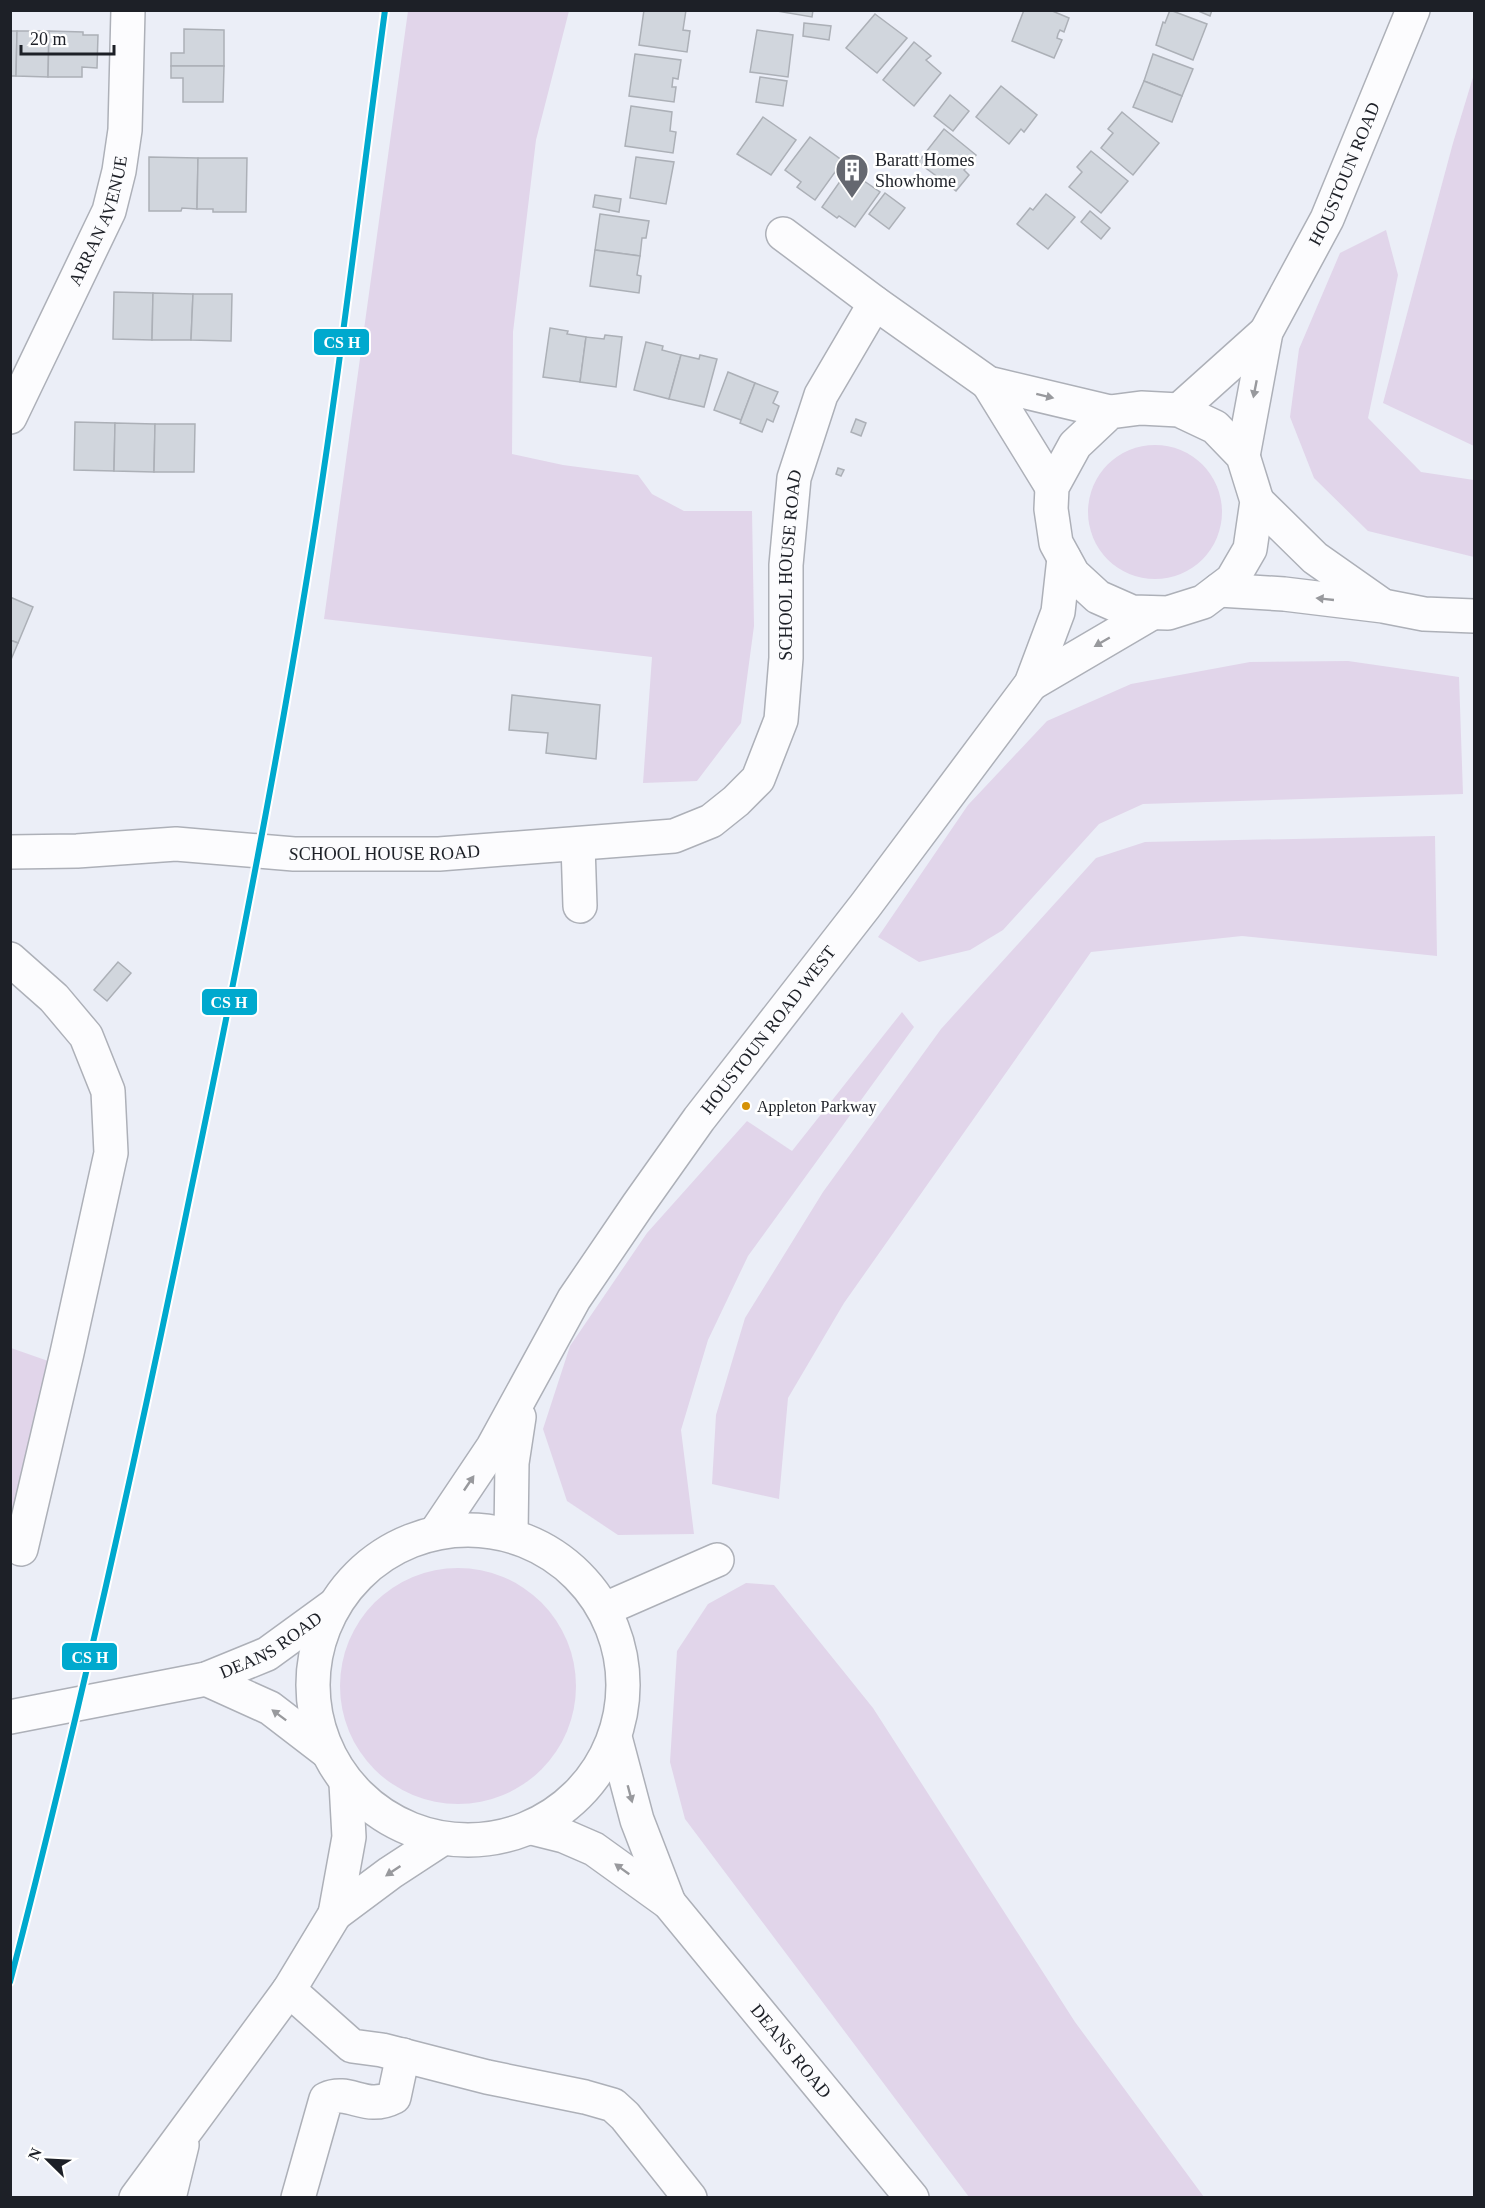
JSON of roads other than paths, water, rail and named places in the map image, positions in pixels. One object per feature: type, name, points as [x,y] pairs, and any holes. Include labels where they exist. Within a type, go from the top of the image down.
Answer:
[{"type":"street","name":"ARRAN AVENUE","points":[[10,417],[109,211],[119,171],[125,130],[128,10]]},
{"type":"street","name":"HOUSTOUN ROAD","points":[[1243,456],[1266,332],[1327,219],[1413,10]]},
{"type":"street","points":[[783,234],[875,303],[988,382],[1110,412],[1141,408],[1179,410],[1215,427],[1243,456],[1257,501],[1250,549],[1232,580],[1203,602],[1168,613],[1132,612],[1098,597],[1073,574],[1056,543],[1052,487],[1075,445],[1110,412]]},
{"type":"street","name":"SCHOOL HOUSE ROAD","points":[[10,852],[76,851],[176,844],[294,854],[439,854],[674,836],[711,821],[758,779],[781,720],[786,658],[786,565],[794,478],[821,395],[875,303]]},
{"type":"street","name":"HOUSTOUN ROAD","points":[[1179,410],[1266,332]]},
{"type":"street","points":[[988,382],[1052,487]]},
{"type":"street","points":[[1257,501],[1314,558],[1383,606]]},
{"type":"street","name":"HOUSTOUN ROAD WEST","points":[[436,1532],[493,1447],[574,1299],[699,1119],[865,906],[1031,684],[1058,612],[1064,558]]},
{"type":"street","points":[[1219,590],[1284,594],[1383,606],[1424,614],[1474,616]]},
{"type":"street","name":"HOUSTOUN ROAD WEST","points":[[1031,684],[1152,613]]},
{"type":"street","points":[[578,845],[580,906]]},
{"type":"street","points":[[10,958],[54,998],[86,1036],[108,1091],[111,1153],[70,1342],[21,1549]]},
{"type":"street","name":"HOUSTOUN ROAD WEST","points":[[511,1534],[512,1463],[524,1388]]},
{"type":"street","points":[[474,1528],[511,1534],[566,1562],[605,1609],[617,1640],[624,1672],[623,1705],[615,1737],[596,1775],[567,1805],[532,1828],[488,1840],[442,1839],[406,1828],[374,1810],[346,1783],[326,1751],[313,1702],[315,1653],[333,1606],[360,1572],[395,1547],[436,1532],[474,1528]]},
{"type":"street","points":[[605,1609],[717,1560]]},
{"type":"street","name":"DEANS ROAD","points":[[10,1717],[206,1679],[267,1654],[333,1606]]},
{"type":"street","name":"DEANS ROAD","points":[[206,1679],[270,1708],[326,1751]]},
{"type":"street","name":"DEANS ROAD","points":[[615,1737],[637,1820],[669,1903]]},
{"type":"street","points":[[136,2198],[289,1990],[335,1914],[349,1837],[346,1783]]},
{"type":"street","name":"DEANS ROAD","points":[[532,1828],[564,1836],[594,1849],[669,1903],[912,2198]]},
{"type":"street","points":[[335,1914],[390,1873],[442,1839]]},
{"type":"street","points":[[289,1990],[352,2046],[403,2055],[487,2077],[613,2105],[625,2116],[690,2198]]},
{"type":"street","points":[[298,2198],[326,2099],[337,2094],[382,2103],[394,2097],[403,2055]]},
{"type":"street","points":[[169,2198],[185,2131]]},
{"type":"place","name":"Baratt Homes Showhome","points":[[852,199]]},
{"type":"place","name":"Appleton Parkway","points":[[746,1106]]}]
